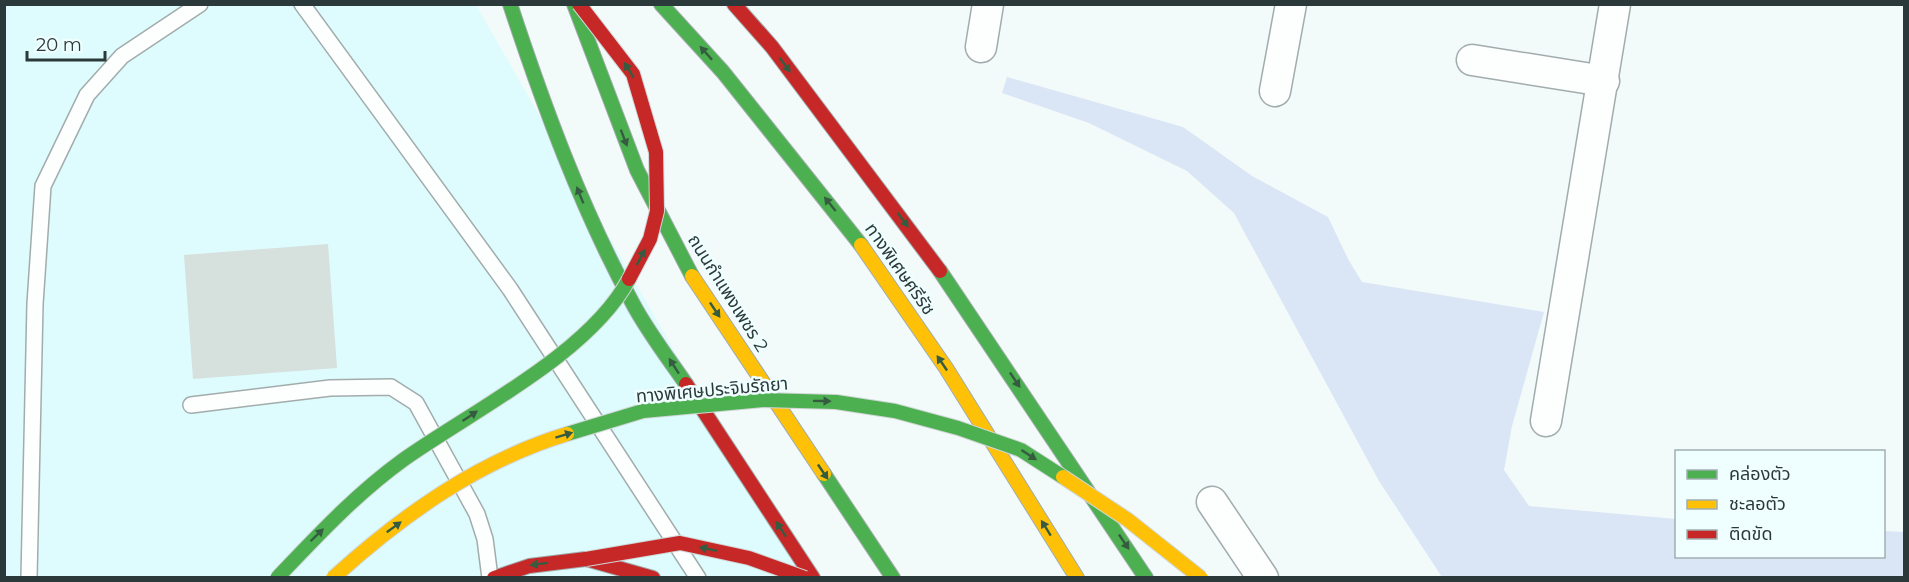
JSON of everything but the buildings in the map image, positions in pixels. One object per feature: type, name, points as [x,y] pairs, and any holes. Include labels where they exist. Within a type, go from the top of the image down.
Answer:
[{"type":"main road","points":[[510,4],[544,106],[588,214],[634,306],[813,578]]},
{"type":"main road","name":"ถนนกำแพงเพชร 2","points":[[574,4],[637,170],[690,272],[893,578]]},
{"type":"main road","points":[[277,578],[344,508],[402,461],[556,358],[591,330],[626,285],[650,239],[657,211],[656,152],[633,74],[579,4]]},
{"type":"main road","name":"ทางพิเศษศรีรัช","points":[[661,4],[723,72],[852,232],[946,368],[1077,578]]},
{"type":"main road","name":"ทางพิเศษศรีรัช","points":[[734,4],[772,47],[939,269],[1146,578]]},
{"type":"main road","name":"ทางพิเศษประจิมรัถยา","points":[[333,578],[370,544],[450,486],[541,442],[643,411],[763,400],[836,402],[895,411],[958,428],[1021,450],[1128,520],[1201,578]]},
{"type":"main road","points":[[492,578],[529,566],[680,543],[749,558],[805,578]]},
{"type":"main road","points":[[586,558],[653,578]]},
{"type":"street","points":[[981,47],[988,4]]},
{"type":"street","points":[[1275,91],[1291,4]]},
{"type":"street","points":[[1546,421],[1615,4]]},
{"type":"street","points":[[1472,60],[1604,81]]},
{"type":"street","points":[[1212,502],[1263,578]]},
{"type":"lane","points":[[29,578],[35,304],[43,186],[87,95],[122,57],[200,4]]},
{"type":"lane","points":[[302,4],[510,289],[698,578]]},
{"type":"lane","points":[[190,405],[330,388],[390,387],[416,403],[477,514],[485,539],[492,578]]},
{"type":"shaded area","points":[[4,5],[476,5],[804,577],[5,577]]},
{"type":"shaded area","points":[[1007,77],[1183,127],[1252,176],[1328,217],[1362,282],[1544,312],[1512,426],[1504,470],[1529,506],[1675,519],[1675,558],[1885,558],[1885,531],[1904,532],[1904,577],[1442,577],[1379,481],[1234,213],[1187,171],[1089,123],[1002,93]]},
{"type":"traffic: fast","points":[[510,4],[550,119],[580,194],[614,268],[658,345],[686,384]]},
{"type":"traffic: fast","points":[[574,4],[637,170],[692,276]]},
{"type":"traffic: fast","points":[[661,4],[723,72],[861,245]]},
{"type":"traffic: fast","points":[[940,271],[1146,578]]},
{"type":"traffic: fast","points":[[277,578],[337,516],[386,473],[527,379],[587,332],[611,306],[629,279]]},
{"type":"traffic: fast","points":[[567,434],[643,411],[763,400],[836,402],[895,411],[958,428],[1021,450],[1063,477]]},
{"type":"traffic: fast","points":[[824,474],[893,578]]},
{"type":"traffic: slow","points":[[861,245],[946,368],[1077,578]]},
{"type":"traffic: slow","points":[[692,276],[824,474]]},
{"type":"traffic: slow","points":[[333,578],[386,533],[442,493],[502,459],[567,434]]},
{"type":"traffic: slow","points":[[1063,477],[1128,520],[1201,578]]},
{"type":"traffic: jam","points":[[579,4],[633,74],[656,152],[657,211],[650,239],[629,279]]},
{"type":"traffic: jam","points":[[734,4],[772,47],[940,271]]},
{"type":"traffic: jam","points":[[686,384],[813,578]]},
{"type":"traffic: jam","points":[[586,559],[680,543],[749,558],[805,578]]},
{"type":"traffic: jam","points":[[494,578],[529,566],[586,559],[653,578]]}]
